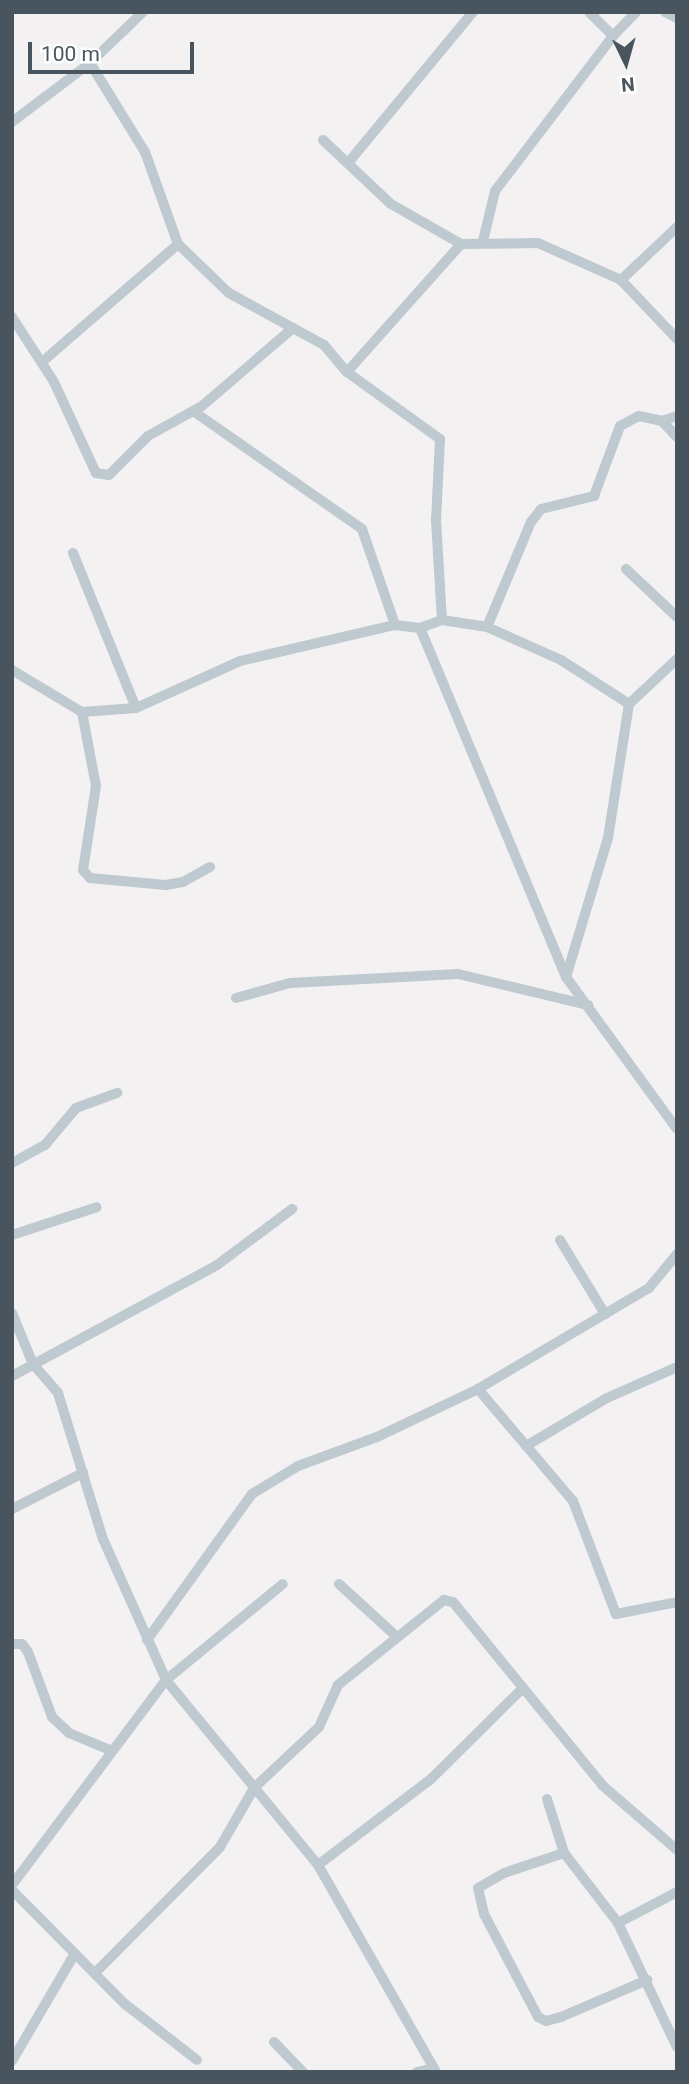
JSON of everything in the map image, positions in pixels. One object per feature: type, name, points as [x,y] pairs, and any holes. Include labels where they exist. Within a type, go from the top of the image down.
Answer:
[{"type":"street","points":[[12,122],[90,63],[143,12]]},
{"type":"street","points":[[348,163],[473,12]]},
{"type":"street","points":[[589,12],[613,36]]},
{"type":"street","points":[[483,241],[495,191],[613,36],[636,12]]},
{"type":"street","points":[[665,12],[677,18]]},
{"type":"street","points":[[90,63],[145,152],[178,244],[229,293],[324,345],[347,372],[440,439],[436,520],[442,620]]},
{"type":"street","points":[[324,140],[391,204],[461,244],[483,241],[538,243],[621,280],[677,339]]},
{"type":"street","points":[[621,280],[677,227]]},
{"type":"street","points":[[42,362],[178,244]]},
{"type":"street","points":[[347,372],[461,244]]},
{"type":"street","points":[[12,317],[42,362],[96,473],[109,475],[148,436],[193,411],[293,328]]},
{"type":"street","points":[[193,411],[362,529],[396,625]]},
{"type":"street","points":[[487,627],[531,522],[541,509],[594,496],[620,426],[639,416],[662,421],[677,416]]},
{"type":"street","points":[[662,421],[677,438]]},
{"type":"street","points":[[72,553],[136,708]]},
{"type":"street","points":[[626,569],[677,617]]},
{"type":"street","points":[[12,670],[82,712],[136,708],[240,661],[396,625],[420,628],[442,620],[487,627],[561,660],[629,704]]},
{"type":"street","points":[[420,628],[566,977],[677,1129]]},
{"type":"street","points":[[566,977],[608,838],[629,704],[677,659]]},
{"type":"street","points":[[82,712],[96,786],[83,870],[90,878],[166,885],[183,882],[210,867]]},
{"type":"street","points":[[236,998],[290,984],[458,974],[588,1005]]},
{"type":"street","points":[[12,1163],[45,1145],[76,1108],[117,1093]]},
{"type":"street","points":[[12,1235],[97,1207]]},
{"type":"street","points":[[12,1376],[217,1265],[292,1209]]},
{"type":"street","points":[[560,1240],[605,1314]]},
{"type":"street","points":[[147,1640],[253,1494],[298,1466],[377,1437],[478,1388],[649,1288],[677,1254]]},
{"type":"street","points":[[12,1314],[33,1363],[58,1393],[103,1539],[166,1680],[318,1865],[435,2070],[417,2072]]},
{"type":"street","points":[[526,1446],[607,1398],[677,1367]]},
{"type":"street","points":[[478,1388],[573,1501],[617,1614],[677,1602]]},
{"type":"street","points":[[12,1509],[83,1473]]},
{"type":"street","points":[[197,2060],[125,2004],[96,1972],[74,1955],[12,1887],[110,1751],[166,1680],[282,1584]]},
{"type":"street","points":[[339,1584],[397,1637]]},
{"type":"street","points":[[96,1972],[220,1847],[254,1788],[312,1734],[338,1685],[436,1603],[449,1600],[602,1785],[677,1850]]},
{"type":"street","points":[[12,1644],[22,1644],[28,1652],[52,1717],[69,1733],[110,1751]]},
{"type":"street","points":[[318,1865],[431,1779],[522,1689]]},
{"type":"street","points":[[547,1799],[564,1853],[618,1923],[677,2047]]},
{"type":"street","points":[[564,1853],[496,1877],[478,1888],[484,1914],[538,2017],[546,2021],[561,2017],[646,1980]]},
{"type":"street","points":[[618,1923],[677,1892]]},
{"type":"street","points":[[12,2061],[74,1955]]},
{"type":"street","points":[[274,2042],[303,2072]]}]
